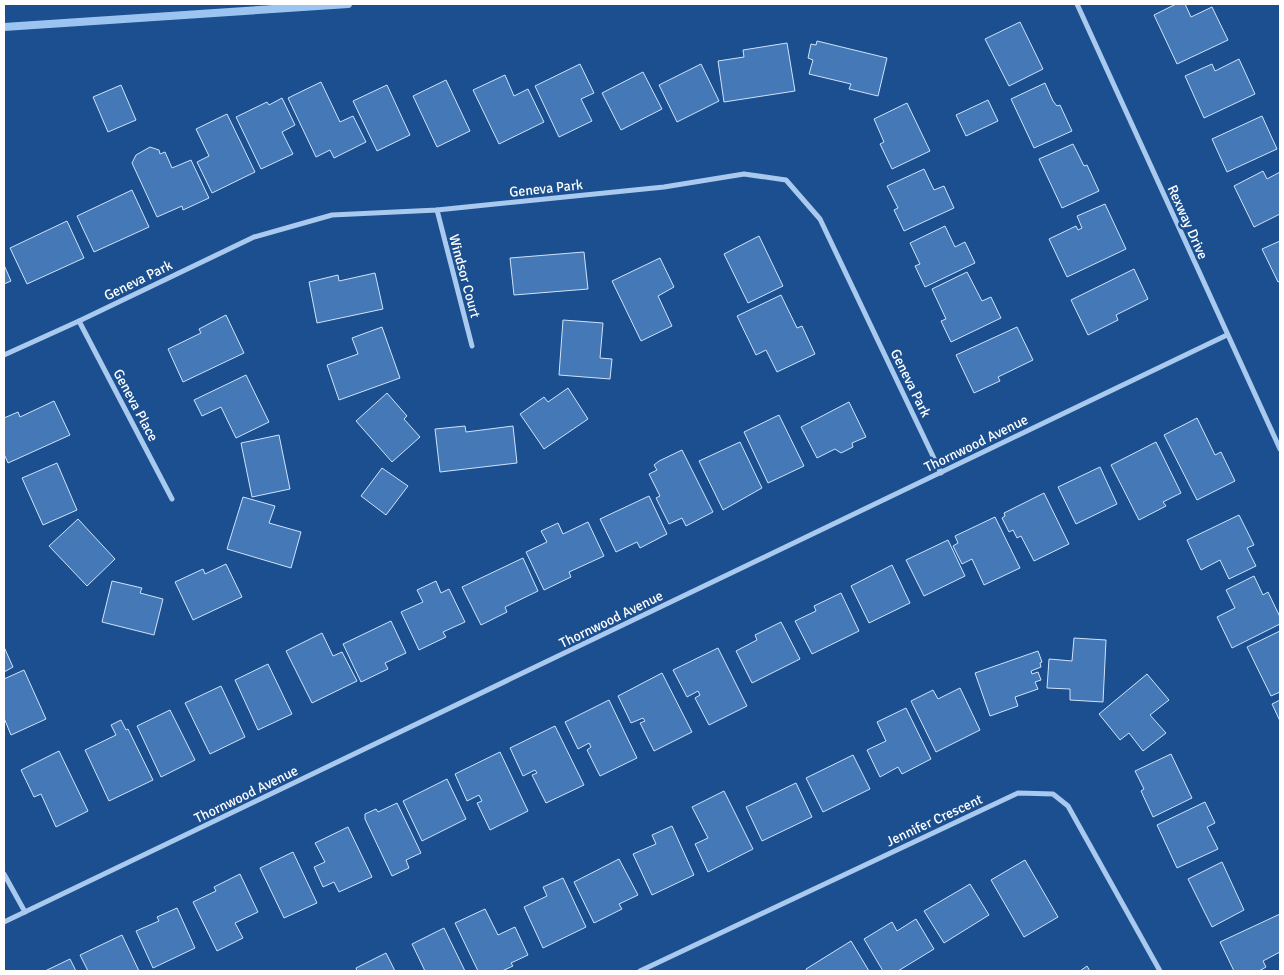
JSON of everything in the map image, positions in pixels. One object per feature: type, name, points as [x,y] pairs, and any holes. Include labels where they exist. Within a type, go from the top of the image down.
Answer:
[{"type":"street","name":"Rexway Drive","points":[[1077,4],[1280,448]]},
{"type":"street","name":"Geneva Park","points":[[4,355],[79,321],[254,236],[332,215],[437,210],[664,187],[744,174],[786,180],[820,219],[941,473]]},
{"type":"street","name":"Windsor Court","points":[[437,210],[472,346]]},
{"type":"street","name":"Geneva Place","points":[[79,321],[172,499]]},
{"type":"street","name":"Thornwood Avenue","points":[[4,922],[1228,335]]},
{"type":"street","name":"Jennifer Crescent","points":[[640,971],[1018,793],[1053,794],[1068,806],[1160,971]]},
{"type":"street","points":[[4,874],[25,912]]},
{"type":"building","points":[[1176,4],[1185,4],[1191,17],[1212,7],[1228,40],[1177,64],[1154,15]]},
{"type":"building","points":[[1020,22],[1043,69],[1009,86],[985,39]]},
{"type":"building","points":[[817,41],[887,58],[878,96],[849,89],[851,84],[809,74],[813,60],[808,58],[811,44],[816,45]]},
{"type":"building","points":[[787,43],[795,91],[724,102],[718,61],[744,57],[743,50]]},
{"type":"building","points":[[1239,59],[1255,94],[1204,118],[1185,76],[1212,64],[1215,71]]},
{"type":"building","points":[[580,64],[594,93],[581,99],[592,121],[559,137],[535,86]]},
{"type":"building","points":[[701,64],[719,101],[677,122],[659,85]]},
{"type":"building","points":[[643,72],[662,109],[621,130],[602,93]]},
{"type":"building","points":[[505,75],[514,96],[528,89],[544,122],[499,144],[473,90]]},
{"type":"building","points":[[446,80],[470,131],[437,147],[413,96]]},
{"type":"building","points":[[321,82],[340,122],[353,116],[366,142],[334,158],[330,150],[316,157],[288,98]]},
{"type":"building","points":[[1045,83],[1053,101],[1057,106],[1060,105],[1072,131],[1034,148],[1011,99]]},
{"type":"building","points":[[121,85],[136,120],[108,132],[93,97]]},
{"type":"building","points":[[387,85],[410,135],[377,151],[353,101]]},
{"type":"building","points":[[282,98],[295,125],[282,132],[293,154],[261,169],[236,117],[267,102],[269,105]]},
{"type":"building","points":[[988,100],[998,121],[966,136],[956,115]]},
{"type":"building","points":[[907,103],[930,151],[892,169],[880,144],[884,142],[874,119]]},
{"type":"building","points":[[227,114],[255,172],[212,193],[197,162],[209,156],[196,129]]},
{"type":"building","points":[[1262,116],[1277,149],[1227,172],[1212,139]]},
{"type":"building","points":[[1073,144],[1084,166],[1087,165],[1099,191],[1062,208],[1039,159]]},
{"type":"building","points":[[150,147],[159,150],[160,154],[165,152],[172,168],[191,160],[209,198],[183,210],[182,206],[157,217],[132,163],[136,155]]},
{"type":"building","points":[[924,169],[934,190],[944,186],[954,208],[904,231],[894,210],[898,208],[887,186]]},
{"type":"building","points":[[1263,171],[1267,179],[1280,172],[1280,214],[1254,227],[1234,186]]},
{"type":"building","points":[[132,190],[149,227],[94,252],[77,216]]},
{"type":"building","points":[[1105,204],[1126,249],[1067,277],[1049,239],[1076,226],[1078,230],[1082,228],[1077,216]]},
{"type":"building","points":[[67,221],[84,258],[27,284],[10,248]]},
{"type":"building","points":[[945,226],[955,247],[965,242],[975,263],[925,287],[915,266],[920,264],[910,243]]},
{"type":"building","points":[[759,236],[783,286],[748,303],[724,254]]},
{"type":"building","points":[[1280,241],[1280,281],[1278,282],[1262,249]]},
{"type":"building","points":[[584,252],[588,289],[514,295],[510,258]]},
{"type":"building","points":[[660,258],[674,287],[658,296],[672,326],[641,341],[612,281]]},
{"type":"building","points":[[4,265],[11,281],[4,284]]},
{"type":"building","points":[[1134,269],[1148,299],[1116,315],[1118,320],[1088,335],[1071,300]]},
{"type":"building","points":[[967,272],[982,301],[991,297],[1001,318],[951,342],[941,321],[946,319],[932,289]]},
{"type":"building","points":[[375,273],[383,309],[317,323],[309,282],[338,275],[339,281]]},
{"type":"building","points":[[781,295],[797,328],[802,326],[815,354],[777,372],[766,350],[756,355],[737,316]]},
{"type":"building","points":[[226,315],[244,353],[183,382],[168,349],[201,333],[199,329]]},
{"type":"building","points":[[563,320],[603,323],[600,358],[612,359],[610,379],[559,375]]},
{"type":"building","points":[[382,327],[400,378],[339,400],[327,365],[358,354],[352,338]]},
{"type":"building","points":[[1017,327],[1033,360],[998,377],[1000,381],[974,393],[956,355]]},
{"type":"building","points":[[246,375],[269,422],[236,438],[221,407],[202,416],[194,400]]},
{"type":"building","points":[[568,388],[588,419],[544,449],[520,414],[544,397],[548,402]]},
{"type":"building","points":[[387,393],[407,416],[404,419],[420,437],[392,462],[356,421]]},
{"type":"building","points":[[54,401],[70,435],[8,463],[4,454],[4,418],[18,412],[20,417]]},
{"type":"building","points":[[849,402],[866,437],[852,443],[853,447],[841,453],[835,449],[817,458],[801,427]]},
{"type":"building","points":[[779,415],[804,466],[768,483],[744,432]]},
{"type":"building","points":[[1197,418],[1215,455],[1221,452],[1235,481],[1197,500],[1164,435]]},
{"type":"building","points":[[465,426],[466,432],[513,426],[517,463],[440,472],[435,429]]},
{"type":"building","points":[[279,435],[290,489],[252,497],[241,443]]},
{"type":"building","points":[[740,442],[762,488],[723,510],[699,461]]},
{"type":"building","points":[[1156,442],[1181,493],[1163,502],[1166,506],[1139,520],[1111,465]]},
{"type":"building","points":[[682,450],[713,512],[686,526],[682,518],[669,524],[656,498],[660,496],[649,474],[657,470],[654,465],[659,461]]},
{"type":"building","points":[[57,463],[77,510],[43,525],[22,478]]},
{"type":"building","points":[[1100,467],[1117,504],[1076,524],[1058,487]]},
{"type":"building","points":[[382,468],[408,486],[386,515],[361,496]]},
{"type":"building","points":[[1044,493],[1069,544],[1034,561],[1021,536],[1017,538],[1013,530],[1009,532],[1002,518],[1005,516],[1004,513]]},
{"type":"building","points":[[649,496],[667,534],[640,548],[637,542],[616,552],[600,519]]},
{"type":"building","points":[[243,497],[275,506],[269,523],[301,532],[291,568],[227,549]]},
{"type":"building","points":[[1239,515],[1254,545],[1247,548],[1256,566],[1229,579],[1220,560],[1201,570],[1187,540]]},
{"type":"building","points":[[995,517],[1020,568],[984,585],[972,559],[962,564],[953,546],[958,543],[955,536]]},
{"type":"building","points":[[78,519],[115,559],[87,586],[49,546]]},
{"type":"building","points":[[588,522],[604,556],[569,572],[571,577],[544,590],[526,552],[547,542],[541,531],[558,523],[563,534]]},
{"type":"building","points":[[948,540],[965,576],[924,596],[906,560]]},
{"type":"building","points":[[523,558],[538,591],[505,607],[507,612],[481,625],[462,587]]},
{"type":"building","points":[[226,564],[242,597],[193,620],[175,582],[203,569],[205,574]]},
{"type":"building","points":[[892,565],[910,603],[869,623],[851,586]]},
{"type":"building","points":[[1254,576],[1263,595],[1268,592],[1280,617],[1280,624],[1232,648],[1217,617],[1235,608],[1226,590]]},
{"type":"building","points":[[112,581],[142,588],[140,593],[163,599],[154,635],[102,622]]},
{"type":"building","points":[[436,581],[441,593],[449,589],[465,622],[443,632],[446,637],[419,650],[401,612],[423,602],[417,590]]},
{"type":"building","points":[[841,593],[859,631],[812,654],[795,621],[816,611],[814,606]]},
{"type":"building","points":[[391,621],[406,653],[385,663],[388,669],[361,682],[343,644]]},
{"type":"building","points":[[781,622],[800,659],[752,683],[736,651],[757,640],[755,635]]},
{"type":"building","points":[[1280,631],[1280,692],[1271,696],[1247,647]]},
{"type":"building","points":[[322,633],[333,656],[342,652],[357,681],[312,703],[286,651]]},
{"type":"building","points":[[1074,638],[1106,640],[1103,702],[1070,700],[1070,689],[1047,688],[1049,659],[1072,661]]},
{"type":"building","points":[[4,647],[13,667],[4,672]]},
{"type":"building","points":[[718,648],[747,706],[709,725],[695,698],[700,695],[698,691],[687,697],[673,670]]},
{"type":"building","points":[[1038,651],[1042,662],[1040,663],[1041,667],[1031,671],[1032,674],[1038,672],[1041,680],[1035,682],[1038,689],[1015,697],[1018,706],[990,716],[975,673]]},
{"type":"building","points":[[268,664],[292,714],[258,730],[235,680]]},
{"type":"building","points":[[24,670],[46,719],[11,735],[4,718],[4,679]]},
{"type":"building","points":[[662,673],[692,732],[654,751],[640,723],[645,721],[643,718],[631,723],[618,696]]},
{"type":"building","points":[[1147,674],[1169,700],[1150,715],[1166,733],[1143,751],[1129,733],[1120,740],[1099,714]]},
{"type":"building","points":[[221,686],[245,737],[210,754],[185,703]]},
{"type":"building","points":[[960,688],[980,730],[936,752],[911,701],[933,690],[938,699]]},
{"type":"building","points":[[609,700],[637,758],[600,776],[587,750],[591,747],[589,743],[578,749],[565,722]]},
{"type":"building","points":[[1280,700],[1280,721],[1272,704]]},
{"type":"building","points":[[906,708],[931,759],[902,774],[898,767],[880,777],[867,750],[886,741],[877,722]]},
{"type":"building","points":[[170,710],[195,760],[161,777],[137,726]]},
{"type":"building","points":[[121,720],[126,730],[128,729],[153,780],[109,801],[85,750],[116,735],[111,725]]},
{"type":"building","points":[[555,726],[584,785],[546,803],[532,775],[537,773],[535,770],[523,776],[510,748]]},
{"type":"building","points":[[59,751],[88,811],[56,827],[41,794],[34,797],[21,770]]},
{"type":"building","points":[[500,752],[528,811],[490,830],[477,803],[482,801],[479,795],[467,801],[455,774]]},
{"type":"building","points":[[1171,754],[1192,798],[1153,817],[1141,791],[1144,789],[1135,771]]},
{"type":"building","points":[[853,755],[870,789],[823,812],[806,778]]},
{"type":"building","points":[[447,779],[466,819],[422,841],[403,801]]},
{"type":"building","points":[[796,783],[812,817],[762,841],[746,807]]},
{"type":"building","points":[[724,791],[753,849],[708,872],[695,844],[708,838],[692,807]]},
{"type":"building","points":[[1205,802],[1215,823],[1207,827],[1218,849],[1177,868],[1157,825]]},
{"type":"building","points":[[397,803],[421,853],[406,860],[409,868],[392,876],[365,819],[365,814],[376,809],[378,812]]},
{"type":"building","points":[[672,826],[694,875],[652,895],[633,854],[656,844],[652,835]]},
{"type":"building","points":[[348,827],[372,877],[339,892],[334,882],[323,887],[314,867],[325,862],[315,843]]},
{"type":"building","points":[[293,852],[317,903],[284,918],[260,868]]},
{"type":"building","points":[[619,859],[638,895],[619,904],[622,909],[594,923],[574,882]]},
{"type":"building","points":[[1025,860],[1058,917],[1024,937],[991,880]]},
{"type":"building","points":[[1222,862],[1244,910],[1212,927],[1188,879]]},
{"type":"building","points":[[240,874],[258,912],[235,923],[243,938],[217,951],[193,902],[216,891],[214,887]]},
{"type":"building","points":[[563,878],[586,927],[543,948],[524,907],[547,896],[543,887]]},
{"type":"building","points":[[970,884],[989,915],[944,943],[924,911]]},
{"type":"building","points":[[177,908],[195,948],[153,968],[136,931],[159,921],[157,917]]},
{"type":"building","points":[[485,909],[498,935],[515,927],[528,955],[511,963],[513,966],[502,971],[478,971],[455,923]]},
{"type":"building","points":[[1280,914],[1280,952],[1263,961],[1266,967],[1259,971],[1234,971],[1220,942]]},
{"type":"building","points":[[916,919],[934,949],[898,971],[883,971],[864,939],[892,922],[897,931]]},
{"type":"building","points":[[444,928],[465,971],[425,971],[412,944]]},
{"type":"building","points":[[122,935],[139,971],[88,971],[80,955]]},
{"type":"building","points":[[851,941],[869,971],[807,971],[806,969]]},
{"type":"building","points":[[386,953],[395,971],[357,971],[356,968]]},
{"type":"building","points":[[70,959],[76,971],[45,971]]},
{"type":"building","points":[[1087,966],[1090,971],[1080,971]]},
{"type":"waterway","points":[[4,27],[348,4]]}]
